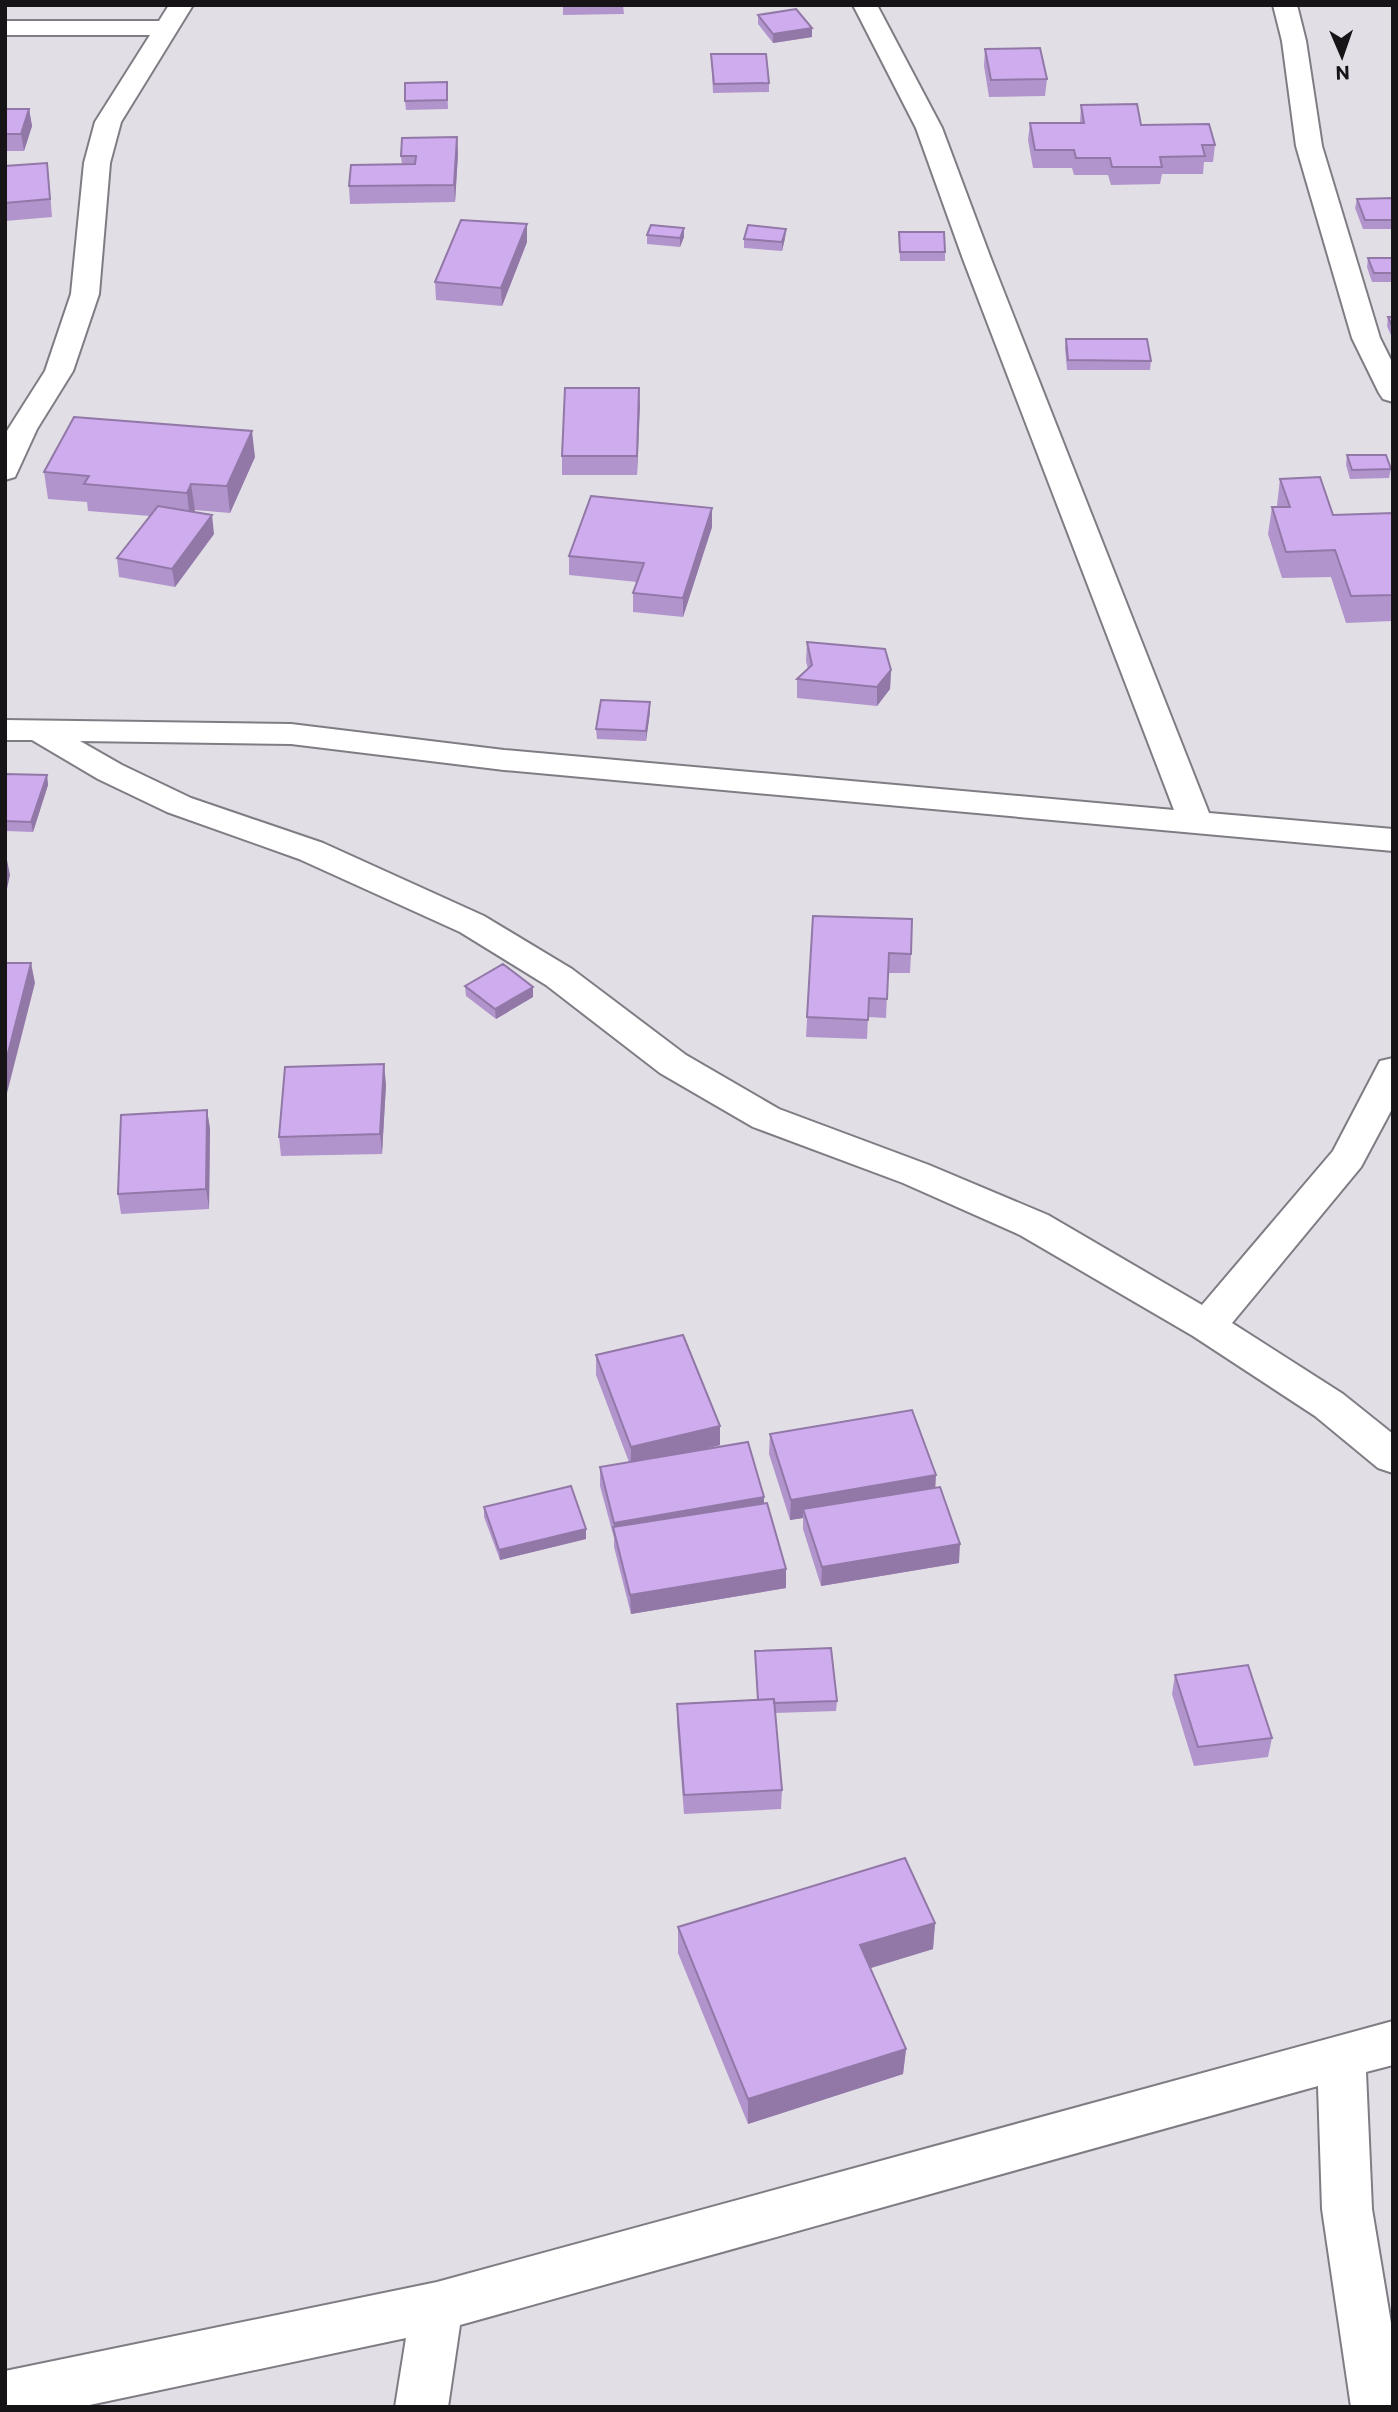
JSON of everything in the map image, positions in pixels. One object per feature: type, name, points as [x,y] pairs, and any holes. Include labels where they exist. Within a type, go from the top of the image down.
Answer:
[{"type":"street","points":[[5,471],[22,429],[59,371],[85,294],[97,163],[108,122],[181,5]]},
{"type":"street","points":[[865,5],[929,128],[1196,822]]},
{"type":"street","points":[[1285,5],[1294,41],[1309,146],[1366,338],[1393,393]]},
{"type":"street","points":[[5,28],[166,28]]},
{"type":"street","points":[[1366,338],[1393,346]]},
{"type":"street","points":[[23,731],[291,734],[518,761],[1393,840]]},
{"type":"street","points":[[23,731],[179,805],[311,851],[472,924],[559,977],[673,1063],[766,1118],[916,1174],[1034,1225],[1207,1326],[1329,1405],[1393,1457]]},
{"type":"street","points":[[1207,1326],[1348,1158],[1393,1070]]},
{"type":"street","points":[[5,2397],[437,2307],[1393,2043]]},
{"type":"street","points":[[1341,2056],[1347,2208],[1378,2407]]},
{"type":"street","points":[[421,2407],[437,2307]]},
{"type":"building","points":[[796,9],[812,28],[773,34],[758,15]]},
{"type":"building","points":[[1040,48],[1047,79],[991,80],[985,49]]},
{"type":"building","points":[[711,54],[766,54],[769,83],[714,84]]},
{"type":"building","points":[[447,82],[447,100],[405,101],[405,83]]},
{"type":"building","points":[[1137,104],[1141,125],[1209,124],[1215,145],[1202,145],[1205,156],[1160,157],[1162,167],[1112,167],[1110,158],[1076,158],[1074,150],[1035,150],[1030,123],[1084,123],[1081,105]]},
{"type":"building","points":[[5,109],[29,109],[21,134],[5,134]]},
{"type":"building","points":[[457,137],[454,185],[349,186],[351,165],[415,164],[416,156],[401,156],[402,138]]},
{"type":"building","points":[[47,163],[50,199],[5,203],[5,166]]},
{"type":"building","points":[[1393,198],[1393,220],[1365,220],[1357,199]]},
{"type":"building","points":[[461,220],[527,224],[501,288],[435,282]]},
{"type":"building","points":[[651,225],[684,228],[680,238],[647,235]]},
{"type":"building","points":[[748,225],[786,229],[782,242],[744,239]]},
{"type":"building","points":[[899,232],[944,232],[945,252],[900,252]]},
{"type":"building","points":[[1368,258],[1393,258],[1393,273],[1374,273]]},
{"type":"building","points":[[1066,339],[1147,339],[1151,361],[1068,360]]},
{"type":"building","points":[[565,388],[639,388],[637,456],[562,456]]},
{"type":"building","points":[[74,417],[252,431],[227,486],[191,484],[187,493],[84,484],[89,476],[44,472]]},
{"type":"building","points":[[1347,455],[1386,455],[1391,469],[1352,470]]},
{"type":"building","points":[[1320,477],[1333,515],[1393,513],[1393,595],[1351,596],[1335,550],[1286,552],[1272,507],[1290,507],[1280,479]]},
{"type":"building","points":[[591,496],[712,508],[683,598],[633,593],[644,563],[569,556]]},
{"type":"building","points":[[158,506],[212,515],[172,569],[117,558]]},
{"type":"building","points":[[807,642],[885,649],[891,670],[877,687],[797,679],[812,665]]},
{"type":"building","points":[[601,700],[650,702],[646,731],[596,729]]},
{"type":"building","points":[[5,774],[47,775],[31,822],[5,821]]},
{"type":"building","points":[[813,916],[912,919],[911,954],[889,953],[887,999],[869,998],[868,1020],[807,1017]]},
{"type":"building","points":[[5,963],[31,963],[5,1065]]},
{"type":"building","points":[[503,964],[533,987],[495,1009],[465,986]]},
{"type":"building","points":[[384,1064],[380,1134],[279,1137],[285,1067]]},
{"type":"building","points":[[207,1110],[206,1189],[118,1194],[121,1115]]},
{"type":"building","points":[[683,1335],[720,1426],[631,1447],[596,1355]]},
{"type":"building","points":[[912,1410],[936,1475],[791,1500],[770,1434]]},
{"type":"building","points":[[748,1442],[764,1497],[614,1523],[600,1467]]},
{"type":"building","points":[[571,1486],[586,1529],[499,1550],[484,1507]]},
{"type":"building","points":[[940,1487],[960,1544],[822,1567],[803,1509]]},
{"type":"building","points":[[767,1503],[786,1569],[630,1595],[613,1527]]},
{"type":"building","points":[[831,1648],[837,1701],[774,1703],[774,1699],[758,1700],[755,1651]]},
{"type":"building","points":[[1248,1665],[1272,1738],[1198,1747],[1175,1675]]},
{"type":"building","points":[[774,1699],[782,1790],[684,1795],[677,1704]]},
{"type":"building","points":[[905,1858],[935,1923],[860,1945],[906,2049],[748,2099],[678,1927]]}]
